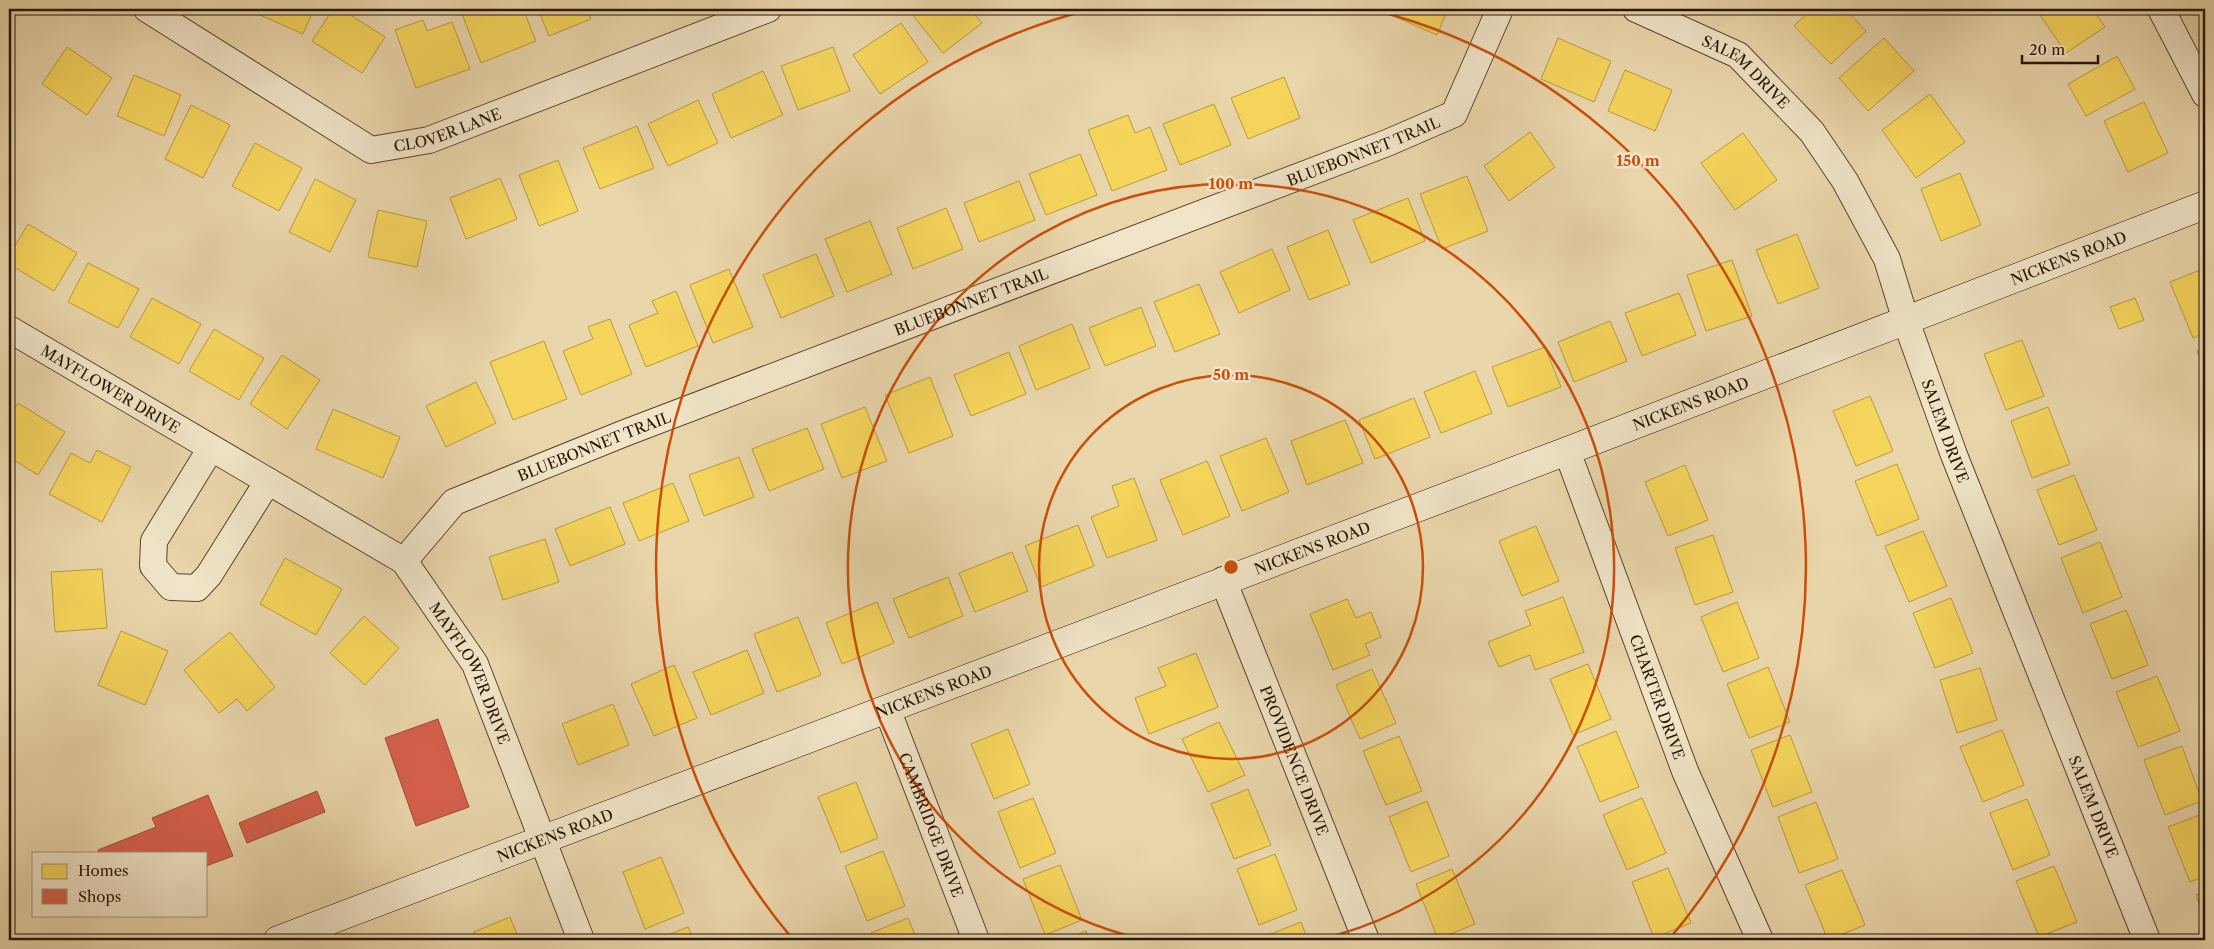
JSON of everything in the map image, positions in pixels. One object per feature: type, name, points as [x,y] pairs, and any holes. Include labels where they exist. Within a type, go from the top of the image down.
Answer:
[{"type":"street","name":"CLOVER LANE","points":[[147,9],[370,150],[429,140],[768,9]]},
{"type":"street","name":"BLUEBONNET TRAIL","points":[[404,561],[454,502],[625,432],[1387,143],[1454,114],[1500,9]]},
{"type":"street","name":"SALEM DRIVE","points":[[1636,9],[1738,55],[1812,132],[1845,181],[1887,259],[1906,321],[1954,455],[2147,940]]},
{"type":"street","points":[[2161,9],[2205,94]]},
{"type":"street","name":"NICKENS ROAD","points":[[278,940],[1567,451],[2205,205]]},
{"type":"street","name":"MAYFLOWER DRIVE","points":[[9,329],[404,561],[475,664],[581,940]]},
{"type":"street","points":[[211,448],[154,541],[153,566],[171,587],[197,588],[209,574],[268,481]]},
{"type":"street","name":"CHARTER DRIVE","points":[[1567,451],[1685,771],[1760,940]]},
{"type":"street","name":"PROVIDENCE DRIVE","points":[[1223,580],[1366,940]]},
{"type":"street","name":"CAMBRIDGE DRIVE","points":[[887,709],[976,940]]},
{"type":"building: Homes","points":[[252,9],[314,9],[303,34],[251,11]]},
{"type":"building: Homes","points":[[333,9],[341,9],[385,37],[362,73],[312,41]]},
{"type":"building: Homes","points":[[460,9],[523,9],[536,41],[481,63]]},
{"type":"building: Homes","points":[[538,9],[586,9],[591,19],[549,36]]},
{"type":"building: Homes","points":[[908,9],[970,9],[982,23],[943,53]]},
{"type":"building: Homes","points":[[1383,9],[1448,9],[1437,35],[1382,11]]},
{"type":"building: Homes","points":[[1812,9],[1845,9],[1866,31],[1831,64],[1794,26]]},
{"type":"building: Homes","points":[[2036,9],[2093,9],[2105,27],[2066,53]]},
{"type":"building: Homes","points":[[423,20],[427,31],[452,22],[470,69],[416,88],[395,30]]},
{"type":"building: Homes","points":[[901,23],[928,62],[880,94],[853,55]]},
{"type":"building: Homes","points":[[1558,38],[1611,61],[1594,102],[1541,79]]},
{"type":"building: Homes","points":[[1884,38],[1914,71],[1868,111],[1839,78]]},
{"type":"building: Homes","points":[[67,47],[112,78],[87,115],[42,84]]},
{"type":"building: Homes","points":[[833,47],[850,91],[798,110],[781,66]]},
{"type":"building: Homes","points":[[2117,56],[2135,89],[2086,116],[2068,84]]},
{"type":"building: Homes","points":[[1625,70],[1672,90],[1655,131],[1608,111]]},
{"type":"building: Homes","points":[[763,71],[783,115],[731,138],[712,94]]},
{"type":"building: Homes","points":[[134,75],[181,95],[164,136],[117,116]]},
{"type":"building: Homes","points":[[1284,77],[1300,118],[1248,139],[1231,98]]},
{"type":"building: Homes","points":[[1930,94],[1965,142],[1916,178],[1882,130]]},
{"type":"building: Homes","points":[[698,100],[718,143],[668,166],[648,124]]},
{"type":"building: Homes","points":[[2144,102],[2168,153],[2128,172],[2104,121]]},
{"type":"building: Homes","points":[[1214,104],[1231,145],[1180,165],[1163,124]]},
{"type":"building: Homes","points":[[191,105],[230,125],[203,178],[165,159]]},
{"type":"building: Homes","points":[[1128,115],[1135,133],[1150,127],[1167,170],[1112,191],[1088,130]]},
{"type":"building: Homes","points":[[637,126],[654,168],[600,189],[583,148]]},
{"type":"building: Homes","points":[[1530,132],[1555,167],[1509,201],[1484,166]]},
{"type":"building: Homes","points":[[1743,133],[1777,180],[1735,210],[1701,163]]},
{"type":"building: Homes","points":[[255,143],[302,168],[279,211],[232,186]]},
{"type":"building: Homes","points":[[1080,154],[1097,195],[1046,215],[1029,174]]},
{"type":"building: Homes","points":[[558,160],[578,211],[539,226],[519,175]]},
{"type":"building: Homes","points":[[1960,173],[1981,225],[1941,241],[1921,189]]},
{"type":"building: Homes","points":[[1467,176],[1488,231],[1442,249],[1420,194]]},
{"type":"building: Homes","points":[[500,178],[517,219],[466,239],[450,198]]},
{"type":"building: Homes","points":[[315,179],[356,200],[330,252],[289,232]]},
{"type":"building: Homes","points":[[1019,181],[1035,220],[979,242],[964,203]]},
{"type":"building: Homes","points":[[1408,198],[1425,241],[1371,263],[1353,220]]},
{"type":"building: Homes","points":[[946,208],[963,249],[913,269],[897,228]]},
{"type":"building: Homes","points":[[378,210],[427,221],[417,267],[368,257]]},
{"type":"building: Homes","points":[[870,221],[892,274],[847,292],[825,239]]},
{"type":"building: Homes","points":[[28,224],[77,253],[54,291],[9,264],[9,256]]},
{"type":"building: Homes","points":[[1328,230],[1350,284],[1309,300],[1287,247]]},
{"type":"building: Homes","points":[[1797,234],[1819,288],[1778,304],[1756,250]]},
{"type":"building: Homes","points":[[1272,249],[1290,290],[1239,313],[1220,272]]},
{"type":"building: Homes","points":[[816,254],[834,296],[781,318],[763,275]]},
{"type":"building: Homes","points":[[1732,260],[1752,316],[1706,331],[1687,275]]},
{"type":"building: Homes","points":[[88,263],[139,289],[118,328],[68,302]]},
{"type":"building: Homes","points":[[2205,268],[2205,333],[2193,338],[2170,282]]},
{"type":"building: Homes","points":[[729,269],[753,327],[713,343],[690,285]]},
{"type":"building: Homes","points":[[1199,284],[1220,334],[1175,352],[1154,302]]},
{"type":"building: Homes","points":[[676,291],[698,346],[646,367],[629,325],[658,313],[652,301]]},
{"type":"building: Homes","points":[[1679,293],[1696,335],[1642,356],[1625,313]]},
{"type":"building: Homes","points":[[152,298],[201,324],[179,364],[130,337]]},
{"type":"building: Homes","points":[[2135,298],[2144,320],[2119,329],[2110,307]]},
{"type":"building: Homes","points":[[1141,307],[1156,346],[1105,366],[1089,328]]},
{"type":"building: Homes","points":[[610,319],[632,374],[581,395],[563,351],[593,339],[588,327]]},
{"type":"building: Homes","points":[[1610,321],[1627,361],[1574,382],[1558,342]]},
{"type":"building: Homes","points":[[1072,324],[1090,368],[1036,390],[1019,346]]},
{"type":"building: Homes","points":[[214,329],[264,358],[239,400],[189,371]]},
{"type":"building: Homes","points":[[2022,340],[2044,396],[2006,410],[1984,354]]},
{"type":"building: Homes","points":[[544,341],[567,399],[513,420],[490,362]]},
{"type":"building: Homes","points":[[1545,347],[1561,387],[1508,407],[1492,367]]},
{"type":"building: Homes","points":[[2205,348],[2205,370],[2197,351]]},
{"type":"building: Homes","points":[[1009,352],[1026,394],[971,416],[954,375]]},
{"type":"building: Homes","points":[[282,355],[320,380],[287,429],[250,404]]},
{"type":"building: Homes","points":[[1475,371],[1492,413],[1441,433],[1424,392]]},
{"type":"building: Homes","points":[[930,377],[953,436],[909,453],[885,395]]},
{"type":"building: Homes","points":[[476,382],[496,423],[446,447],[426,406]]},
{"type":"building: Homes","points":[[1870,396],[1893,451],[1856,466],[1833,411]]},
{"type":"building: Homes","points":[[1414,398],[1430,437],[1375,459],[1359,420]]},
{"type":"building: Homes","points":[[18,403],[65,432],[38,475],[9,457],[9,418]]},
{"type":"building: Homes","points":[[865,407],[887,461],[842,478],[821,424]]},
{"type":"building: Homes","points":[[2048,407],[2070,464],[2032,478],[2011,421]]},
{"type":"building: Homes","points":[[333,409],[400,437],[383,478],[316,449]]},
{"type":"building: Homes","points":[[1345,420],[1363,463],[1307,485],[1291,441]]},
{"type":"building: Homes","points":[[807,428],[824,469],[769,491],[752,449]]},
{"type":"building: Homes","points":[[1266,438],[1289,492],[1242,511],[1220,456]]},
{"type":"building: Homes","points":[[97,450],[131,467],[102,522],[49,494],[71,453],[90,463]]},
{"type":"building: Homes","points":[[739,457],[754,497],[704,516],[689,475]]},
{"type":"building: Homes","points":[[1207,461],[1230,516],[1183,535],[1160,480]]},
{"type":"building: Homes","points":[[1897,464],[1919,519],[1877,536],[1855,481]]},
{"type":"building: Homes","points":[[1685,465],[1708,520],[1668,536],[1645,482]]},
{"type":"building: Homes","points":[[2074,475],[2097,530],[2059,545],[2037,490]]},
{"type":"building: Homes","points":[[1134,478],[1157,540],[1107,558],[1091,517],[1119,506],[1112,486]]},
{"type":"building: Homes","points":[[673,483],[689,521],[639,541],[623,503]]},
{"type":"building: Homes","points":[[610,507],[625,544],[570,566],[555,529]]},
{"type":"building: Homes","points":[[1078,525],[1094,566],[1041,587],[1025,546]]},
{"type":"building: Homes","points":[[1536,526],[1559,581],[1522,596],[1499,541]]},
{"type":"building: Homes","points":[[1923,531],[1947,586],[1909,602],[1885,546]]},
{"type":"building: Homes","points":[[1713,535],[1733,592],[1695,605],[1675,548]]},
{"type":"building: Homes","points":[[545,539],[559,582],[503,600],[489,557]]},
{"type":"building: Homes","points":[[2100,542],[2122,597],[2083,613],[2061,558]]},
{"type":"building: Homes","points":[[1012,552],[1028,591],[975,612],[959,573]]},
{"type":"building: Homes","points":[[285,558],[342,589],[316,635],[260,604]]},
{"type":"building: Homes","points":[[102,569],[107,628],[55,632],[51,572]]},
{"type":"building: Homes","points":[[948,577],[963,616],[909,638],[893,599]]},
{"type":"building: Homes","points":[[1563,597],[1584,652],[1535,670],[1530,655],[1499,667],[1488,642],[1531,625],[1525,611]]},
{"type":"building: Homes","points":[[1951,598],[1973,653],[1935,668],[1913,613]]},
{"type":"building: Homes","points":[[1347,599],[1356,618],[1371,612],[1381,637],[1365,644],[1370,655],[1333,670],[1310,614]]},
{"type":"building: Homes","points":[[877,602],[894,643],[842,664],[826,623]]},
{"type":"building: Homes","points":[[1737,602],[1759,658],[1723,672],[1701,617]]},
{"type":"building: Homes","points":[[2126,610],[2148,665],[2112,679],[2090,624]]},
{"type":"building: Homes","points":[[364,616],[399,648],[365,685],[330,653]]},
{"type":"building: Homes","points":[[798,617],[821,675],[777,692],[754,634]]},
{"type":"building: Homes","points":[[121,631],[168,651],[145,705],[98,685]]},
{"type":"building: Homes","points":[[230,632],[275,687],[247,711],[237,699],[219,713],[184,670]]},
{"type":"building: Homes","points":[[747,650],[764,693],[711,715],[693,672]]},
{"type":"building: Homes","points":[[1196,653],[1218,707],[1149,734],[1135,698],[1166,686],[1158,668]]},
{"type":"building: Homes","points":[[1588,664],[1611,719],[1573,735],[1550,679]]},
{"type":"building: Homes","points":[[674,665],[697,718],[654,736],[631,684]]},
{"type":"building: Homes","points":[[1768,667],[1790,722],[1749,738],[1727,684]]},
{"type":"building: Homes","points":[[1980,668],[1997,720],[1957,733],[1940,680]]},
{"type":"building: Homes","points":[[1372,669],[1396,723],[1360,739],[1336,685]]},
{"type":"building: Homes","points":[[2157,676],[2180,731],[2138,747],[2116,692]]},
{"type":"building: Homes","points":[[613,704],[629,745],[578,765],[562,724]]},
{"type":"building: Homes","points":[[1219,722],[1245,775],[1208,792],[1182,739]]},
{"type":"building: Homes","points":[[1008,729],[1030,784],[994,799],[971,744]]},
{"type":"building: Homes","points":[[2002,730],[2024,785],[1983,802],[1960,747]]},
{"type":"building: Homes","points":[[1616,731],[1639,787],[1600,802],[1577,747]]},
{"type":"building: Homes","points":[[1790,735],[1812,792],[1773,807],[1751,750]]},
{"type":"building: Homes","points":[[1399,736],[1422,791],[1386,805],[1363,751]]},
{"type":"building: Homes","points":[[2182,746],[2202,801],[2165,815],[2144,760]]},
{"type":"building: Homes","points":[[856,782],[878,838],[841,853],[818,797]]},
{"type":"building: Homes","points":[[1248,789],[1271,845],[1234,859],[1211,804]]},
{"type":"building: Homes","points":[[1033,798],[1056,853],[1020,868],[998,812]]},
{"type":"building: Homes","points":[[1642,798],[1666,853],[1627,870],[1603,815]]},
{"type":"building: Homes","points":[[2027,799],[2050,855],[2013,870],[1990,813]]},
{"type":"building: Homes","points":[[1427,801],[1449,856],[1411,872],[1389,817]]},
{"type":"building: Homes","points":[[1816,802],[1838,859],[1799,873],[1778,817]]},
{"type":"building: Homes","points":[[2205,813],[2205,876],[2190,882],[2168,827]]},
{"type":"building: Homes","points":[[883,851],[905,906],[867,921],[845,866]]},
{"type":"building: Homes","points":[[1275,854],[1297,910],[1259,925],[1237,869]]},
{"type":"building: Homes","points":[[661,857],[684,913],[645,929],[623,872]]},
{"type":"building: Homes","points":[[1060,865],[1082,920],[1045,935],[1023,879]]},
{"type":"building: Homes","points":[[2054,866],[2077,922],[2039,937],[2016,881]]},
{"type":"building: Homes","points":[[1668,868],[1691,923],[1654,938],[1632,882]]},
{"type":"building: Homes","points":[[1452,869],[1475,924],[1438,939],[1416,884]]},
{"type":"building: Homes","points":[[1842,870],[1865,925],[1828,940],[1805,885]]},
{"type":"building: Homes","points":[[2205,891],[2205,919],[2196,895]]},
{"type":"building: Homes","points":[[510,917],[519,940],[477,940],[474,932]]},
{"type":"building: Homes","points":[[908,918],[917,940],[874,940],[871,933]]},
{"type":"building: Homes","points":[[1301,922],[1308,940],[1265,940],[1263,937]]},
{"type":"building: Homes","points":[[688,927],[694,940],[655,940]]},
{"type":"building: Homes","points":[[1086,931],[1089,940],[1064,940]]},
{"type":"building: Homes","points":[[1697,934],[1699,940],[1678,940]]},
{"type":"building: Homes","points":[[2080,934],[2083,940],[2063,940]]},
{"type":"building: Shops","points":[[438,719],[469,807],[416,826],[385,738]]},
{"type":"building: Shops","points":[[317,791],[325,812],[247,843],[239,823]]},
{"type":"building: Shops","points":[[208,795],[233,856],[208,865],[208,852],[99,852],[98,850],[156,827],[152,818]]}]
